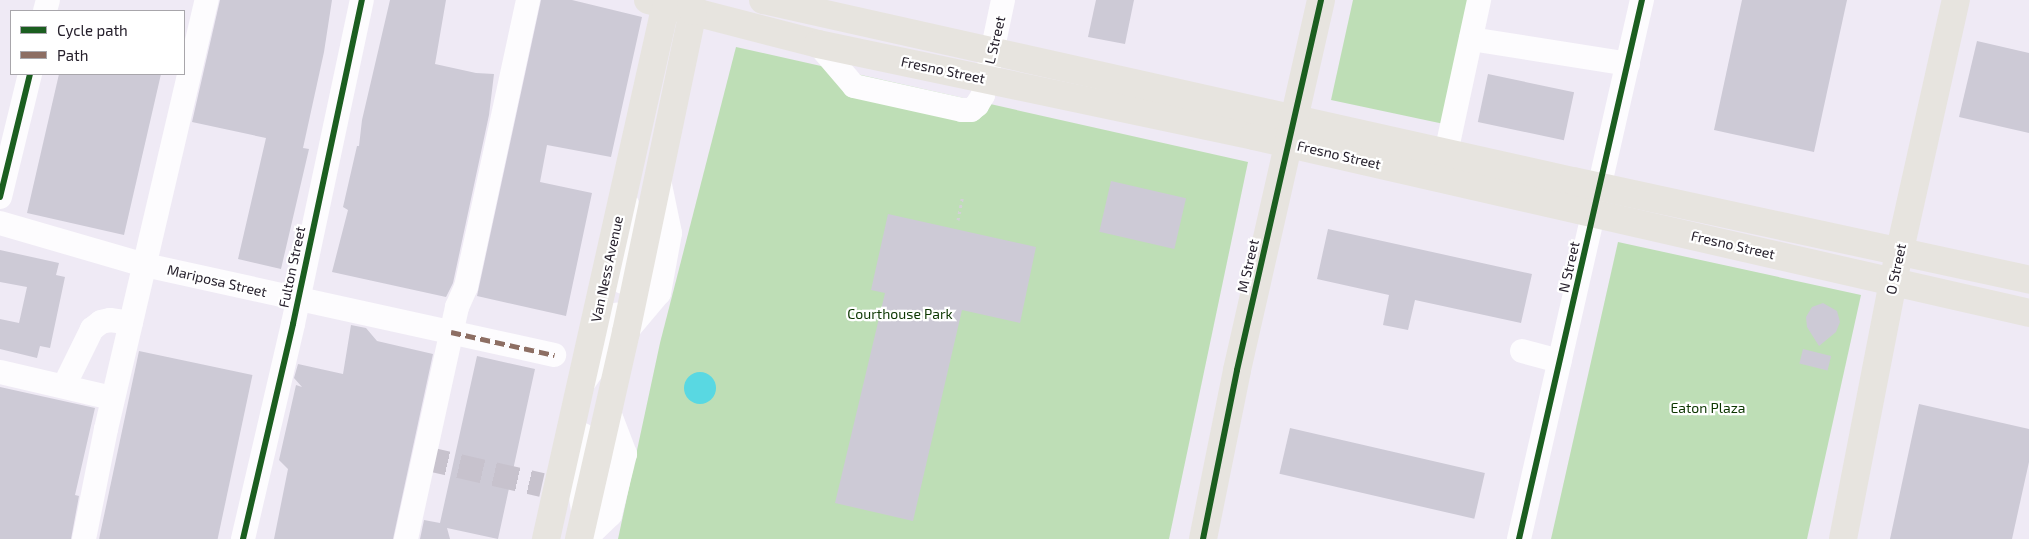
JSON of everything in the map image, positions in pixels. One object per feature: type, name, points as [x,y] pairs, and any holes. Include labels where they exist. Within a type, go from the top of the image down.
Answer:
[{"type":"main road","name":"Fresno Street","points":[[763,0],[840,8],[992,51],[1168,89],[1292,132],[1594,214],[2029,313]]},
{"type":"main road","name":"M Street","points":[[1203,539],[1240,361],[1322,0]]},
{"type":"main road","name":"O Street","points":[[1843,539],[1892,281],[1956,0]]},
{"type":"main road","name":"Fresno Street","points":[[674,3],[818,44],[1024,88],[1292,132],[1446,153],[1898,253],[2029,280]]},
{"type":"main road","points":[[583,532],[625,338],[658,172],[674,3]]},
{"type":"main road","name":"Van Ness Avenue","points":[[546,539],[549,487],[581,387],[626,182],[674,3]]},
{"type":"main road","points":[[1024,88],[1034,76],[1040,74],[1134,92],[1168,89]]},
{"type":"main road","points":[[549,487],[564,495],[570,512],[563,539]]},
{"type":"street","points":[[84,539],[106,429],[207,0]]},
{"type":"street","name":"Fulton Street","points":[[242,539],[298,300],[362,0]]},
{"type":"street","points":[[406,539],[451,332],[457,307],[466,287],[528,0]]},
{"type":"street","name":"L Street","points":[[986,80],[1003,0]]},
{"type":"street","points":[[1446,153],[1479,0]]},
{"type":"street","name":"N Street","points":[[1519,539],[1601,187],[1642,0]]},
{"type":"street","points":[[1471,39],[1628,64]]},
{"type":"street","points":[[0,197],[30,75]]},
{"type":"street","name":"Mariposa Street","points":[[0,223],[145,265],[554,355]]},
{"type":"street","points":[[64,386],[92,329],[101,322],[110,320],[131,323]]},
{"type":"street","points":[[583,532],[576,466],[593,390],[625,338]]},
{"type":"street","points":[[1522,351],[1560,361]]},
{"type":"street","points":[[0,372],[103,396]]},
{"type":"path","points":[[958,220],[963,195]]},
{"type":"green space","points":[[1353,0],[1472,0],[1444,124],[1331,100]]},
{"type":"green space","name":"Courthouse Park","points":[[736,47],[1248,162],[1169,539],[618,539],[660,343]]},
{"type":"green space","name":"Eaton Plaza","points":[[1618,242],[1861,295],[1807,539],[1551,539]]},
{"type":"water","points":[[700,372],[706,373],[711,377],[715,382],[715,394],[711,399],[706,403],[700,404],[694,403],[689,399],[685,394],[684,388],[685,382],[689,377],[694,373]]},
{"type":"building","points":[[220,0],[332,0],[324,52],[303,148],[309,149],[281,269],[238,259],[266,138],[192,122]]},
{"type":"building","points":[[390,0],[446,0],[435,64],[476,73],[494,74],[489,115],[453,283],[446,297],[332,272],[348,210],[343,207],[357,146],[359,146],[362,120]]},
{"type":"building","points":[[541,0],[572,0],[642,17],[611,157],[547,145],[540,182],[592,193],[566,316],[477,296]]},
{"type":"building","points":[[1096,0],[1134,0],[1125,44],[1088,37]]},
{"type":"building","points":[[1742,0],[1847,0],[1814,152],[1714,130]]},
{"type":"building","points":[[1977,41],[2029,53],[2029,133],[1959,117]]},
{"type":"building","points":[[1488,74],[1574,92],[1564,140],[1478,122]]},
{"type":"building","points":[[59,75],[161,75],[124,235],[27,213]]},
{"type":"building","points":[[1111,181],[1186,198],[1174,249],[1099,232]]},
{"type":"building","points":[[888,214],[1036,247],[1020,323],[962,310],[913,521],[835,503],[885,293],[871,290]]},
{"type":"building","points":[[1328,229],[1532,274],[1521,323],[1415,300],[1408,330],[1383,325],[1389,295],[1317,279]]},
{"type":"building","points":[[0,250],[59,263],[56,275],[65,277],[50,348],[40,346],[37,358],[0,349],[0,319],[19,323],[27,287],[0,282]]},
{"type":"building","points":[[1823,303],[1837,311],[1840,322],[1836,332],[1819,346],[1807,327],[1806,317],[1812,307]]},
{"type":"building","points":[[351,325],[366,328],[377,341],[433,354],[393,539],[274,539],[288,469],[279,460],[296,385],[302,387],[294,378],[298,364],[343,374]]},
{"type":"building","points":[[1803,349],[1831,356],[1828,371],[1799,364]]},
{"type":"building","points":[[139,351],[252,375],[218,539],[99,539]]},
{"type":"building","points":[[477,356],[535,369],[498,539],[447,528],[450,539],[420,539],[424,520],[440,523]]},
{"type":"building","points":[[0,387],[95,408],[75,495],[79,496],[71,539],[0,539]]},
{"type":"building","points":[[1919,404],[2029,429],[2029,462],[2012,539],[1890,539]]},
{"type":"building","points":[[1290,428],[1485,473],[1474,519],[1279,474]]},
{"type":"tunnel","points":[[424,458],[542,485]]},
{"type":"marked path","points":[[451,332],[554,355]]},
{"type":"cycle path","points":[[243,539],[293,324],[362,0]]},
{"type":"cycle path","points":[[1203,539],[1237,370],[1321,0]]},
{"type":"cycle path","points":[[1519,539],[1642,0]]},
{"type":"cycle path","points":[[0,197],[30,75]]}]
